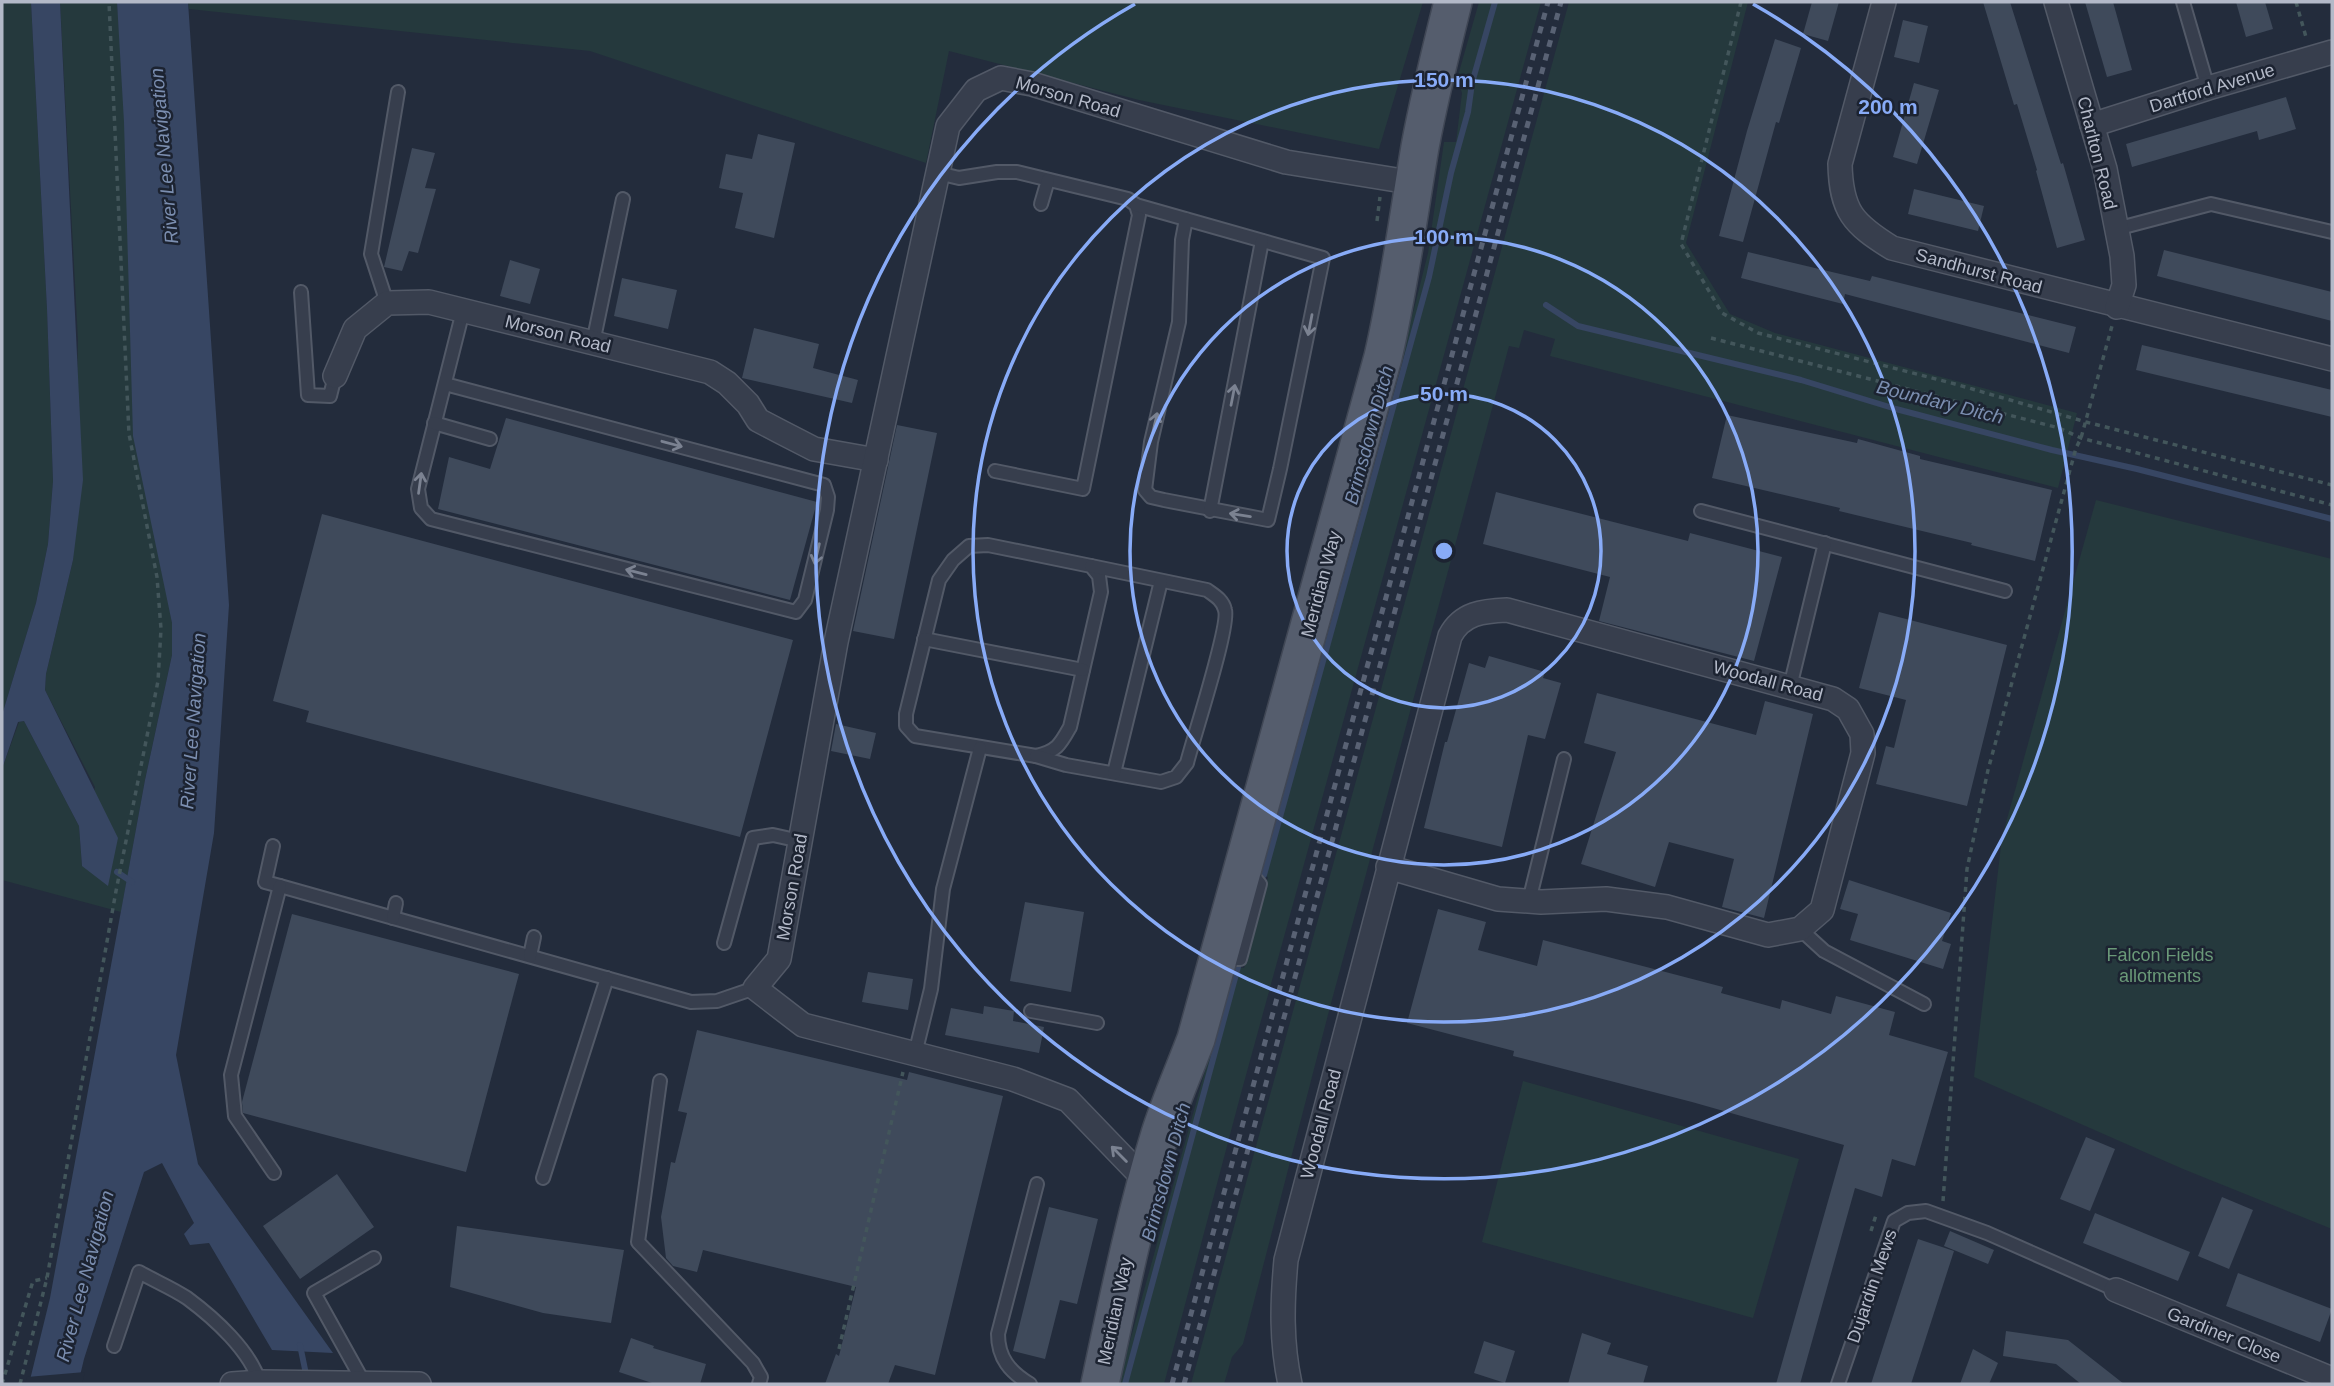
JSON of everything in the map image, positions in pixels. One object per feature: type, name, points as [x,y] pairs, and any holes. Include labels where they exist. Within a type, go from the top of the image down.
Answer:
[{"type":"main road","name":"Meridian Way","points":[[1101,1384],[1146,1255],[1178,1139],[1196,1039],[1383,357],[1396,302],[1435,70],[1453,2]]},
{"type":"main road","name":"Meridian Way","points":[[1101,1384],[1128,1251],[1147,1182],[1161,1133],[1196,1039]]},
{"type":"street","name":"Sandhurst Road","points":[[1884,2],[1840,163],[1841,188],[1851,215],[1865,231],[1892,248],[2117,307],[2332,359]]},
{"type":"street","name":"Charlton Road","points":[[2056,2],[2105,169],[2122,256],[2124,285],[2117,307]]},
{"type":"street","name":"Dartford Avenue","points":[[2092,125],[2322,55]]},
{"type":"street","name":"Morson Road","points":[[755,988],[779,959],[836,642],[948,126],[976,90],[1001,78],[1032,84],[1286,162],[1415,183]]},
{"type":"street","name":"Morson Road","points":[[387,303],[429,302],[710,372],[727,383],[748,404],[758,420],[814,449],[876,460]]},
{"type":"street","points":[[335,376],[355,329],[387,303]]},
{"type":"street","name":"Woodall Road","points":[[1290,1384],[1284,1356],[1281,1314],[1286,1260],[1388,867],[1450,636],[1456,625],[1483,611],[1507,610],[1833,699],[1848,709],[1862,734],[1860,770],[1822,909],[1800,929]]},
{"type":"street","points":[[1388,867],[1498,899],[1606,899],[1668,907],[1768,934],[1800,929]]},
{"type":"street","points":[[755,988],[803,1026],[909,1063],[1013,1079],[1068,1100],[1090,1126],[1147,1182]]},
{"type":"street","name":"Gardiner Close","points":[[2116,1290],[2332,1379]]},
{"type":"street","points":[[232,1384],[419,1384]]},
{"type":"lane","points":[[2183,2],[2208,88]]},
{"type":"lane","points":[[387,303],[371,254],[398,92]]},
{"type":"lane","points":[[938,173],[959,178],[1017,172],[1128,199],[1136,205],[1186,219],[1262,241],[1323,258],[1268,520],[1151,497],[1144,490],[1151,442],[1179,322],[1182,240],[1186,219]]},
{"type":"lane","points":[[1041,204],[1048,180]]},
{"type":"lane","points":[[593,343],[623,200]]},
{"type":"lane","points":[[2116,229],[2211,204],[2332,232]]},
{"type":"lane","points":[[995,471],[1083,489],[1139,215],[1136,205]]},
{"type":"lane","points":[[1210,510],[1262,241]]},
{"type":"lane","points":[[301,292],[308,395],[330,396],[335,376]]},
{"type":"lane","points":[[445,384],[824,485],[828,497],[827,510],[805,600],[796,612],[431,519],[421,508],[418,489],[463,311]]},
{"type":"lane","points":[[435,424],[490,439]]},
{"type":"lane","points":[[1702,511],[2005,591]]},
{"type":"lane","points":[[1790,687],[1825,543]]},
{"type":"lane","points":[[988,545],[1161,580],[1207,590],[1219,598],[1226,611],[1223,635],[1187,763],[1177,777],[1161,782],[1066,765],[1036,756],[915,736],[906,726],[906,714],[939,580],[953,560],[969,546],[988,545]]},
{"type":"lane","points":[[1036,756],[1052,752],[1070,727],[1101,592],[1099,576],[1091,566]]},
{"type":"lane","points":[[1114,774],[1161,580]]},
{"type":"lane","points":[[924,639],[1083,670]]},
{"type":"lane","points":[[909,1063],[931,989],[943,889],[980,748]]},
{"type":"lane","points":[[1528,901],[1564,759]]},
{"type":"lane","points":[[724,943],[753,838],[773,835],[800,841]]},
{"type":"lane","points":[[273,846],[265,881],[280,886],[691,1002],[717,1001],[755,988]]},
{"type":"lane","points":[[274,1173],[235,1116],[231,1075],[280,886]]},
{"type":"lane","points":[[393,918],[396,903]]},
{"type":"lane","points":[[1800,929],[1824,951],[1924,1004]]},
{"type":"lane","points":[[530,956],[534,937]]},
{"type":"lane","points":[[543,1178],[607,978]]},
{"type":"lane","points":[[1031,1011],[1097,1023]]},
{"type":"lane","points":[[660,1081],[638,1242],[753,1363],[761,1377],[758,1384]]},
{"type":"lane","points":[[1030,1384],[1008,1368],[1001,1357],[998,1334],[1037,1184]]},
{"type":"lane","points":[[1926,1211],[1987,1233],[2116,1290]]},
{"type":"lane","name":"Dujardin Mews","points":[[1838,1384],[1894,1221],[1908,1213],[1926,1211]]},
{"type":"lane","points":[[364,1383],[314,1293],[374,1258]]},
{"type":"lane","points":[[114,1346],[139,1272],[186,1298],[210,1317],[233,1341],[260,1383]]},
{"type":"path","points":[[20,1384],[47,1278],[116,891],[158,681],[161,629],[157,577],[129,434],[109,2]]},
{"type":"path","points":[[1741,2],[1681,244],[1722,313],[1758,333],[2332,485]]},
{"type":"path","points":[[2296,2],[2322,55]]},
{"type":"path","points":[[1377,219],[1378,207]]},
{"type":"path","points":[[1926,1211],[1943,1201],[1967,869],[1988,770],[2117,307]]},
{"type":"path","points":[[1711,338],[2059,428],[2081,438],[2332,505]]},
{"type":"path","points":[[839,1349],[909,1063]]},
{"type":"path","points":[[2,1384],[33,1281],[47,1278]]},
{"type":"green space","points":[[2,2],[31,2],[53,481],[48,544],[36,603],[2,715]]},
{"type":"green space","points":[[60,2],[117,2],[157,541],[172,623],[172,655],[145,780],[121,912],[2,880],[2,769],[19,722],[24,721],[79,826],[82,866],[95,787],[45,690],[46,674],[73,560],[78,340]]},
{"type":"green space","points":[[188,2],[1423,2],[1379,149],[1139,100],[949,51],[926,163],[590,51],[189,9]]},
{"type":"green space","points":[[1479,2],[1541,2],[1240,1097],[1164,1384],[1118,1384],[1234,966],[1244,968],[1268,877],[1259,874],[1428,253],[1444,142],[1456,142],[1462,93],[1457,79]]},
{"type":"green space","points":[[1569,2],[1748,2],[1686,243],[1730,314],[1775,333],[2077,413],[2058,488],[1550,356],[1555,339],[1524,330],[1519,348],[1509,346],[1330,1007],[1243,1344],[1232,1357],[1224,1384],[1191,1384]]},
{"type":"green space","name":"Falcon Fields allotments","points":[[2096,500],[2332,559],[2332,1229],[2183,1169],[1974,1077],[2002,837]]},
{"type":"green space","points":[[1523,1081],[1799,1159],[1753,1318],[1482,1242]]},
{"type":"water","points":[[31,2],[60,2],[83,480],[73,560],[46,674],[45,690],[118,838],[108,886],[82,866],[79,826],[24,721],[18,722],[2,769],[2,715],[36,603],[48,544],[53,481]]},
{"type":"water","name":"River Lee Navigation","points":[[117,2],[188,2],[229,605],[214,833],[176,1055],[198,1164],[333,1353],[272,1350],[209,1243],[190,1245],[184,1234],[194,1223],[162,1163],[144,1172],[78,1384],[29,1384],[50,1298],[145,780],[172,655],[172,623],[133,436],[124,122]]},
{"type":"pier","points":[[85,1372],[82,1384],[25,1384],[27,1377]]},
{"type":"building","points":[[1812,2],[1839,2],[1828,41],[1803,34]]},
{"type":"building","points":[[1983,2],[2010,2],[2061,164],[2063,163],[2085,240],[2057,248],[2037,170]]},
{"type":"building","points":[[2085,2],[2113,2],[2132,70],[2107,77]]},
{"type":"building","points":[[2236,2],[2265,2],[2273,29],[2246,37]]},
{"type":"building","points":[[1903,20],[1928,26],[1919,63],[1894,57]]},
{"type":"building","points":[[1775,39],[1801,48],[1779,123],[1776,122],[1743,242],[1719,236]]},
{"type":"building","points":[[1914,83],[1939,90],[1917,164],[1893,157]]},
{"type":"building","points":[[2286,97],[2296,129],[2259,140],[2257,131],[2132,167],[2126,144]]},
{"type":"building","points":[[758,134],[795,143],[774,238],[735,228],[743,193],[719,188],[726,154],[752,159]]},
{"type":"building","points":[[412,148],[435,153],[425,188],[436,189],[418,253],[409,251],[402,271],[384,267]]},
{"type":"building","points":[[1914,189],[1984,206],[1978,231],[1908,214]]},
{"type":"building","points":[[2164,250],[2332,292],[2332,321],[2157,276]]},
{"type":"building","points":[[1748,252],[1870,281],[1872,276],[2076,327],[2069,353],[1845,294],[1843,304],[1741,278]]},
{"type":"building","points":[[510,260],[540,269],[530,304],[500,296]]},
{"type":"building","points":[[622,278],[677,290],[668,329],[614,316]]},
{"type":"building","points":[[754,328],[819,344],[813,368],[858,380],[852,403],[742,378]]},
{"type":"building","points":[[2142,345],[2332,390],[2332,417],[2136,370]]},
{"type":"building","points":[[1727,415],[1857,443],[1858,439],[1920,456],[1920,459],[2052,490],[2035,561],[1839,511],[1840,508],[1712,478]]},
{"type":"building","points":[[506,418],[817,502],[790,600],[438,509],[449,457],[490,469]]},
{"type":"building","points":[[897,425],[937,433],[894,639],[853,631]]},
{"type":"building","points":[[1496,492],[1688,541],[1690,533],[1782,557],[1754,661],[1599,621],[1610,577],[1483,544]]},
{"type":"building","points":[[322,514],[793,640],[740,837],[306,722],[309,711],[273,701]]},
{"type":"building","points":[[1879,612],[2007,645],[1967,806],[1876,784],[1886,746],[1894,748],[1906,700],[1859,688]]},
{"type":"building","points":[[1489,656],[1545,672],[1543,678],[1561,683],[1545,739],[1528,735],[1502,847],[1424,828],[1445,742],[1469,663],[1485,668]]},
{"type":"building","points":[[1597,693],[1756,735],[1765,701],[1813,714],[1764,918],[1722,907],[1734,859],[1669,842],[1655,887],[1581,864],[1616,752],[1584,743]]},
{"type":"building","points":[[836,724],[876,733],[870,759],[831,751]]},
{"type":"building","points":[[1849,880],[1951,913],[1942,941],[1951,944],[1943,969],[1850,940],[1858,914],[1840,909]]},
{"type":"building","points":[[1025,902],[1084,912],[1071,992],[1010,981]]},
{"type":"building","points":[[1438,909],[1486,922],[1478,950],[1537,966],[1543,940],[1723,987],[1721,993],[1780,1009],[1782,1000],[1831,1014],[1836,996],[1895,1012],[1889,1035],[1948,1052],[1915,1166],[1892,1159],[1882,1197],[1855,1188],[1800,1384],[1776,1384],[1844,1145],[1513,1056],[1514,1051],[1407,1023]]},
{"type":"building","points":[[292,914],[519,974],[466,1172],[243,1113],[242,1102]]},
{"type":"building","points":[[868,972],[913,979],[908,1010],[862,1002]]},
{"type":"building","points":[[984,1006],[1014,1011],[1013,1021],[1044,1027],[1039,1053],[945,1035],[951,1008],[983,1014]]},
{"type":"building","points":[[697,1030],[907,1080],[909,1072],[1003,1096],[935,1375],[895,1365],[888,1384],[825,1384],[836,1354],[839,1356],[856,1287],[703,1250],[697,1272],[673,1266],[666,1258],[661,1217],[671,1162],[675,1163],[687,1113],[678,1111]]},
{"type":"building","points":[[2086,1137],[2115,1149],[2090,1211],[2060,1199]]},
{"type":"building","points":[[337,1174],[374,1227],[300,1279],[263,1226]]},
{"type":"building","points":[[2222,1197],[2253,1210],[2229,1269],[2198,1256]]},
{"type":"building","points":[[1049,1207],[1098,1219],[1077,1304],[1060,1300],[1045,1359],[1013,1351]]},
{"type":"building","points":[[2095,1213],[2190,1252],[2178,1281],[2083,1243]]},
{"type":"building","points":[[457,1226],[624,1250],[611,1323],[543,1313],[450,1287]]},
{"type":"building","points":[[1950,1231],[1994,1250],[1988,1264],[1944,1246]]},
{"type":"building","points":[[1918,1239],[1954,1251],[1911,1384],[1871,1384]]},
{"type":"building","points":[[2238,1273],[2332,1309],[2320,1342],[2226,1306]]},
{"type":"building","points":[[2006,1331],[2068,1340],[2124,1384],[2081,1384],[2056,1364],[2003,1356]]},
{"type":"building","points":[[1582,1333],[1611,1343],[1607,1354],[1648,1366],[1643,1384],[1568,1384]]},
{"type":"building","points":[[631,1338],[654,1346],[653,1348],[706,1364],[700,1384],[655,1384],[619,1372]]},
{"type":"building","points":[[1484,1341],[1515,1351],[1505,1383],[1474,1373]]},
{"type":"building","points":[[1973,1349],[1998,1363],[1989,1384],[1960,1384]]},
{"type":"waterway","name":"Brimsdown Ditch","points":[[1264,875],[1429,277],[1451,173],[1468,112],[1472,83],[1495,2]]},
{"type":"waterway","name":"Boundary Ditch","points":[[1546,305],[1578,326],[1801,380],[1896,409],[2052,450],[2332,519]]},
{"type":"waterway","points":[[117,872],[132,882]]},
{"type":"waterway","name":"Brimsdown Ditch","points":[[1125,1384],[1238,967]]},
{"type":"waterway","points":[[300,1345],[307,1379]]},
{"type":"railway","points":[[1172,1384],[1548,2]]},
{"type":"railway","points":[[1184,1384],[1561,2]]}]
